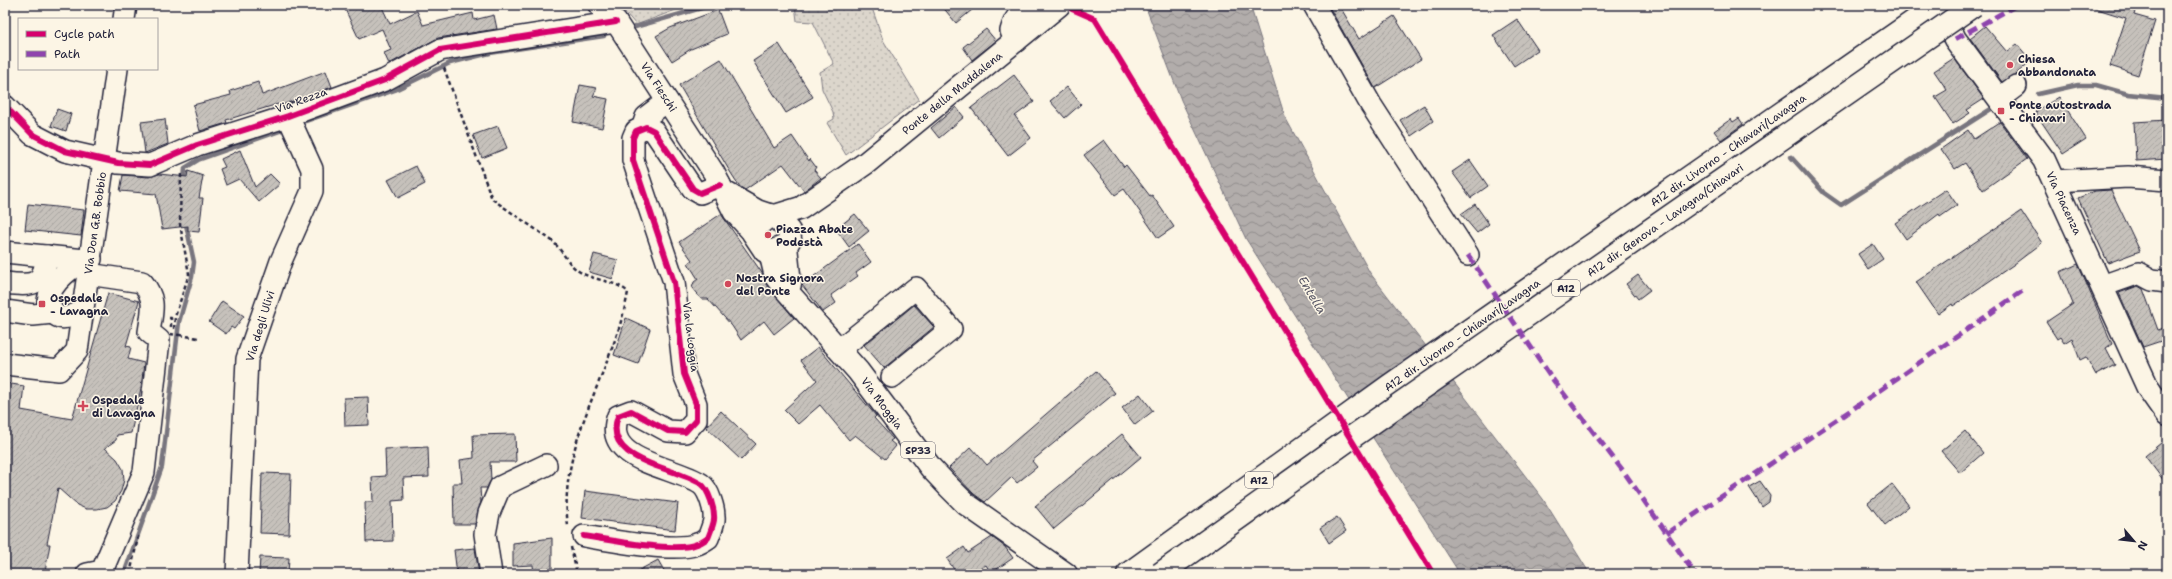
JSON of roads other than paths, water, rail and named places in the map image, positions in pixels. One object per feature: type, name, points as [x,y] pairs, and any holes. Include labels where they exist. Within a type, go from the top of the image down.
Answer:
[{"type":"main road","name":"Ponte della Maddalena","points":[[782,246],[808,218],[866,163],[1016,41],[1037,14],[1059,5]]},
{"type":"main road","name":"Via Piacenza","points":[[1938,5],[1956,39],[2008,92],[2054,181],[2148,388],[2167,415]]},
{"type":"main road","name":"A12 dir. Livorno - Chiavari/Lavagna","points":[[1128,574],[1390,386],[1938,5]]},
{"type":"main road","name":"A12 dir. Genova - Lavagna/Chiavari","points":[[1160,574],[1355,435],[1974,5]]},
{"type":"main road","name":"Ponte della Maddalena","points":[[773,215],[801,208],[866,163]]},
{"type":"main road","points":[[753,233],[757,226],[773,215]]},
{"type":"main road","name":"Via Moggia","points":[[773,215],[789,231],[782,246],[776,277],[840,349],[931,468],[966,504],[1066,574]]},
{"type":"main road","name":"SP33","points":[[753,233],[759,244],[766,252],[782,246]]},
{"type":"street","points":[[124,18],[126,5]]},
{"type":"street","name":"Via Fieschi","points":[[599,5],[616,22],[720,183]]},
{"type":"street","points":[[1314,5],[1371,105],[1468,255]]},
{"type":"street","name":"Via Rezza","points":[[5,106],[32,134],[65,151],[118,163],[150,165],[197,145],[288,116],[385,80],[440,50],[616,22]]},
{"type":"street","name":"Via Don G.B. Bobbio","points":[[5,364],[59,370],[77,351],[88,264],[117,70]]},
{"type":"street","name":"Via la Loggia","points":[[574,535],[635,544],[677,546],[696,545],[708,538],[714,520],[711,501],[702,484],[630,454],[617,440],[615,425],[618,416],[631,411],[668,431],[685,432],[696,420],[696,404],[684,374],[674,282],[633,160],[633,138],[636,131],[642,129],[646,117],[667,101]]},
{"type":"street","name":"Via degli Ulivi","points":[[237,574],[248,359],[281,261],[312,191],[312,169],[288,116]]},
{"type":"street","points":[[642,129],[646,127],[654,131],[693,189],[700,193],[720,183]]},
{"type":"street","points":[[2054,181],[2128,177],[2167,180]]},
{"type":"street","name":"Via Moggia","points":[[720,183],[758,211],[773,215]]},
{"type":"street","name":"SP33","points":[[720,183],[734,212],[753,233]]},
{"type":"street","points":[[5,252],[47,256],[88,264],[142,282],[151,292],[153,305],[148,332],[159,340],[144,472],[102,571],[87,574]]},
{"type":"street","points":[[5,283],[27,286],[37,282],[43,272],[47,256]]},
{"type":"street","points":[[82,320],[61,318],[53,313],[48,302],[53,287],[68,271],[88,264]]},
{"type":"street","points":[[2102,286],[2139,273],[2162,285]]},
{"type":"street","points":[[840,349],[916,288],[951,329],[892,377]]},
{"type":"street","points":[[5,311],[33,315],[53,313]]},
{"type":"street","points":[[491,574],[485,534],[489,512],[500,487],[546,465]]},
{"type":"water","name":"Entella","points":[[1145,5],[1250,5],[1285,117],[1370,273],[1543,499],[1590,574],[1460,574],[1246,239],[1181,100]]},
{"type":"waterway","points":[[635,27],[712,5]]},
{"type":"waterway","points":[[306,121],[395,90],[450,63],[490,53],[604,36]]},
{"type":"waterway","points":[[2038,94],[2078,85],[2096,85],[2128,94],[2167,98]]},
{"type":"waterway","points":[[1791,157],[1824,193],[1841,205],[1991,109]]},
{"type":"waterway","points":[[184,183],[185,168],[198,160],[280,131]]},
{"type":"waterway","points":[[124,574],[162,467],[179,322],[192,277],[194,262],[185,220]]},
{"type":"place","name":"Chiesa abbandonata","points":[[2010,65]]},
{"type":"place","name":"Ponte autostrada - Chiavari","points":[[2001,111]]},
{"type":"place","name":"Piazza Abate Podestà","points":[[768,235]]},
{"type":"place","name":"Nostra Signora del Ponte","points":[[728,284]]},
{"type":"place","name":"Ospedale - Lavagna","points":[[42,304]]},
{"type":"place","name":"Ospedale di Lavagna","points":[[83,406]]}]
